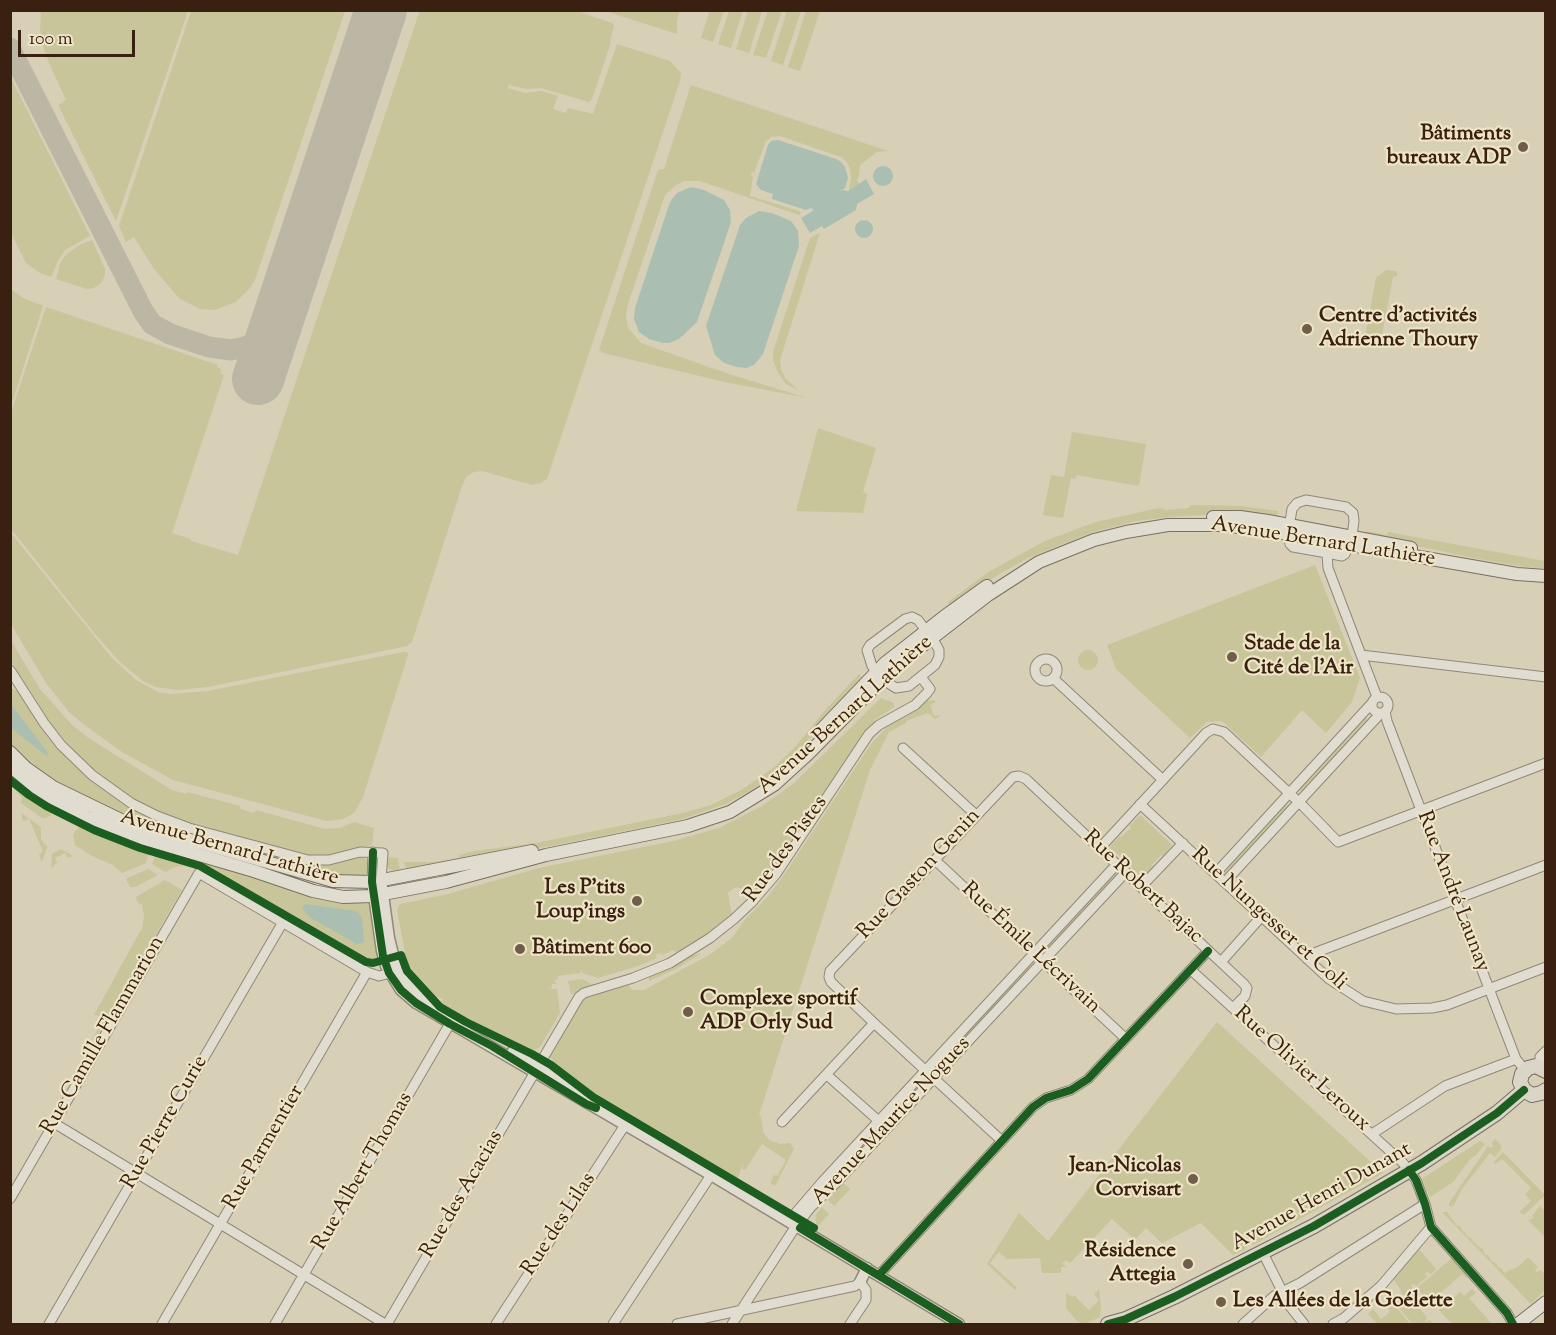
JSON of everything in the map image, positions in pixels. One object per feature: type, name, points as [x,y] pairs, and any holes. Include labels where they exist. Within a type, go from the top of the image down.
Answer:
[{"type":"main road","name":"Avenue Bernard Lathière","points":[[10,752],[26,768],[53,787],[121,820],[319,877],[344,882],[377,881],[671,824],[729,806],[756,790],[786,767],[879,675],[929,634],[1021,572],[1060,552],[1094,540],[1143,528],[1197,524],[1288,529],[1517,574],[1545,576]]},
{"type":"main road","name":"Avenue Bernard Lathière","points":[[1351,541],[1521,570],[1545,571]]},
{"type":"main road","name":"Avenue Bernard Lathière","points":[[10,766],[36,788],[60,803],[89,818],[134,836],[245,868],[313,891],[343,897],[378,895],[446,882],[546,855],[688,826],[730,812],[755,798],[791,770],[879,675]]},
{"type":"main road","points":[[1543,1069],[1520,1065],[1520,1082],[1524,1090],[1537,1095],[1545,1090]]},
{"type":"main road","name":"Avenue Henri Dunant","points":[[1108,1324],[1121,1322],[1263,1253],[1409,1170],[1497,1113],[1524,1090]]},
{"type":"main road","points":[[1518,1324],[1545,1302]]},
{"type":"street","points":[[1301,501],[1346,507],[1353,513],[1351,541],[1348,551],[1342,556],[1293,547],[1288,541],[1292,509],[1301,501]]},
{"type":"street","points":[[1327,553],[1328,568],[1361,655],[1375,700],[1374,710],[1383,712]]},
{"type":"street","points":[[907,617],[915,618],[929,634],[938,646],[939,657],[935,665],[906,688],[893,687],[879,675],[867,654],[867,648],[870,645],[907,617]]},
{"type":"street","points":[[1361,655],[1545,677]]},
{"type":"street","points":[[10,670],[13,681],[44,723],[78,762],[113,791],[157,816],[196,830],[308,860],[329,860],[360,852],[378,852],[377,881],[383,956],[401,990],[416,1003],[577,1091],[594,1107],[959,1324]]},
{"type":"street","name":"Rue des Pistes","points":[[536,1069],[574,1005],[584,993],[633,978],[670,963],[710,938],[752,902],[776,874],[869,734],[879,725],[915,705],[927,693],[930,689],[921,677]]},
{"type":"street","points":[[1053,678],[1162,780]]},
{"type":"street","points":[[1216,873],[1375,700],[1382,697],[1387,700],[1388,707],[1225,882]]},
{"type":"street","name":"Rue André Launay","points":[[1383,712],[1520,1065]]},
{"type":"street","points":[[1100,848],[1210,730],[1218,729],[1299,802],[1338,842],[1545,763]]},
{"type":"street","points":[[903,748],[976,815]]},
{"type":"street","name":"Rue Gaston Genin","points":[[874,1023],[831,982],[830,971],[1010,779],[1016,776]]},
{"type":"street","name":"Rue Robert Bajac","points":[[1016,776],[1023,777],[1244,984],[1247,988],[1245,996],[1233,1008]]},
{"type":"street","name":"Rue Nungesser et Coli","points":[[1140,804],[1335,984],[1348,994],[1370,1004],[1416,1010],[1447,1005],[1545,967]]},
{"type":"street","points":[[1141,887],[1184,843]]},
{"type":"street","name":"Rue Émile Lécrivain","points":[[935,860],[1125,1038]]},
{"type":"street","name":"Avenue Maurice Nogues","points":[[796,1226],[793,1216],[823,1181],[1117,864]]},
{"type":"street","points":[[1307,959],[1317,952],[1545,865]]},
{"type":"street","name":"Avenue Maurice Nogues","points":[[796,1226],[811,1207],[1126,872]]},
{"type":"street","name":"Rue Camille Flammarion","points":[[10,1199],[199,873],[283,922]]},
{"type":"street","points":[[1221,962],[1261,917]]},
{"type":"street","points":[[283,922],[367,972],[379,976],[393,972]]},
{"type":"street","name":"Rue Pierre Curie","points":[[49,1324],[283,922]]},
{"type":"street","points":[[879,1275],[1033,1107],[1046,1098],[1081,1085],[1208,951]]},
{"type":"street","name":"Rue Olivier Leroux","points":[[1191,970],[1409,1170],[1416,1180],[1431,1227]]},
{"type":"street","name":"Rue Parmentier","points":[[162,1324],[367,972]]},
{"type":"street","name":"Rue Albert Thomas","points":[[275,1324],[451,1022]]},
{"type":"street","points":[[782,1122],[874,1023],[1002,1141]]},
{"type":"street","points":[[1543,1069],[1540,1057],[1545,1051]]},
{"type":"street","points":[[1372,1134],[1445,1086],[1520,1065]]},
{"type":"street","name":"Rue des Acacias","points":[[386,1324],[536,1069]]},
{"type":"street","points":[[827,1074],[886,1129]]},
{"type":"street","points":[[54,1123],[386,1324]]},
{"type":"street","name":"Rue des Lilas","points":[[496,1324],[625,1125]]},
{"type":"street","points":[[613,1324],[711,1175]]},
{"type":"street","points":[[1243,1324],[1274,1296],[1300,1283],[1425,1204]]},
{"type":"street","points":[[732,1324],[796,1226]]},
{"type":"street","points":[[1333,1324],[1344,1318],[1381,1286],[1431,1227],[1507,1313],[1513,1324]]},
{"type":"street","points":[[1263,1253],[1287,1304],[1304,1324]]},
{"type":"street","points":[[677,1324],[855,1286],[860,1282],[867,1268]]},
{"type":"street","points":[[850,1324],[866,1300],[866,1290],[860,1282]]},
{"type":"shaded area","points":[[420,10],[577,11],[612,23],[614,26],[611,42],[589,102],[541,88],[527,89],[509,85],[508,88],[524,93],[541,91],[558,96],[553,109],[566,113],[568,108],[593,114],[617,44],[670,61],[681,73],[547,479],[532,485],[482,471],[467,476],[412,642],[407,646],[208,687],[177,690],[156,687],[143,681],[120,662],[11,529],[11,413],[46,307],[218,365],[217,367],[221,369],[220,373],[224,375],[172,533],[238,555]]},
{"type":"shaded area","points":[[710,10],[724,11],[713,42],[701,38]]},
{"type":"shaded area","points":[[768,10],[782,11],[766,58],[753,55]]},
{"type":"shaded area","points":[[41,11],[188,11],[116,221],[58,105],[66,100],[44,49],[40,29]]},
{"type":"shaded area","points":[[191,11],[345,11],[256,277],[251,287],[236,302],[215,310],[200,309],[180,299],[154,269],[134,237],[126,242],[119,226]]},
{"type":"shaded area","points":[[605,11],[680,11],[677,19],[677,34]]},
{"type":"shaded area","points":[[729,11],[743,11],[731,48],[718,44]]},
{"type":"shaded area","points":[[748,11],[762,11],[749,53],[736,49]]},
{"type":"shaded area","points":[[787,11],[801,11],[783,65],[771,61]]},
{"type":"shaded area","points":[[806,11],[820,11],[800,71],[788,67]]},
{"type":"shaded area","points":[[11,78],[90,236],[65,250],[51,277],[40,273],[26,263],[11,233]]},
{"type":"shaded area","points":[[691,85],[888,151],[877,152],[860,165],[857,180],[859,184],[849,190],[850,169],[841,157],[780,136],[771,137],[766,141],[754,173],[752,172],[750,196],[799,211],[801,214],[799,215],[700,181],[684,181],[676,185],[665,195],[628,304],[626,315],[628,328],[641,343],[807,398],[725,382],[603,353],[599,350],[658,170],[664,169]]},
{"type":"shaded area","points":[[778,140],[841,162],[848,178],[845,188],[839,192],[848,191],[866,179],[874,194],[857,204],[856,210],[824,229],[822,226],[810,233],[801,218],[813,211],[812,208],[806,210],[772,199],[773,194],[761,190],[756,184],[768,145],[771,141]]},
{"type":"shaded area","points":[[883,166],[890,169],[893,176],[890,183],[883,186],[876,183],[873,176],[876,169]]},
{"type":"shaded area","points":[[691,187],[704,190],[724,200],[730,210],[731,222],[697,322],[679,339],[663,343],[649,339],[639,332],[634,319],[635,308],[670,202],[677,193]]},
{"type":"shaded area","points":[[759,211],[772,213],[791,221],[798,231],[799,246],[763,354],[754,365],[746,368],[737,367],[724,363],[715,355],[706,326],[740,225],[746,218]]},
{"type":"shaded area","points":[[860,220],[868,220],[873,225],[871,236],[860,238],[855,233],[855,225]]},
{"type":"shaded area","points":[[820,233],[780,360],[785,378],[798,390],[786,384],[778,373],[773,360],[773,352],[810,238]]},
{"type":"shaded area","points":[[92,240],[105,269],[101,283],[94,288],[87,289],[56,279],[61,261],[67,254],[81,244]]},
{"type":"shaded area","points":[[1386,270],[1396,271],[1398,276],[1393,277],[1380,345],[1364,342],[1376,278]]},
{"type":"shaded area","points":[[11,289],[23,298],[43,306],[11,406]]},
{"type":"shaded area","points":[[818,428],[876,448],[863,492],[867,494],[863,513],[796,511]]},
{"type":"shaded area","points":[[1072,432],[1146,444],[1139,486],[1076,475],[1076,479],[1071,478],[1063,518],[1043,515],[1051,475],[1064,477]]},
{"type":"shaded area","points":[[1191,505],[1241,506],[1278,511],[1277,518],[1234,513],[1170,517],[1136,521],[1093,532],[1028,558],[982,584],[935,619],[934,617],[950,605],[948,602],[990,571],[1045,541],[1096,522],[1154,509],[1188,508]]},
{"type":"shaded area","points":[[1367,531],[1387,535],[1388,532],[1545,561],[1545,568],[1473,558],[1366,535]]},
{"type":"shaded area","points":[[11,533],[111,657],[136,680],[158,692],[170,694],[208,691],[407,652],[408,655],[363,797],[354,813],[343,819],[326,821],[173,780],[122,752],[82,723],[69,712],[46,683],[11,624]]},
{"type":"shaded area","name":"Stade de la Cité de l'Air","points":[[1315,565],[1360,678],[1352,702],[1326,733],[1302,710],[1261,757],[1222,721],[1207,722],[1190,738],[1116,669],[1107,645]]},
{"type":"shaded area","points":[[10,639],[40,689],[72,725],[90,739],[172,790],[240,806],[241,809],[253,813],[256,810],[325,829],[340,828],[354,822],[374,828],[372,845],[331,855],[306,855],[193,825],[167,816],[135,800],[90,767],[54,729],[11,661]]},
{"type":"shaded area","points":[[1084,650],[1092,650],[1098,656],[1098,664],[1092,670],[1084,670],[1078,664],[1078,656]]},
{"type":"shaded area","points":[[859,674],[863,678],[793,757],[755,788],[726,804],[679,820],[556,845],[407,871],[404,862],[433,862],[459,858],[459,855],[475,851],[536,843],[683,813],[711,805],[743,789],[773,768],[795,747]]},
{"type":"shaded area","points":[[10,688],[18,691],[41,727],[81,771],[108,793],[145,815],[191,834],[301,863],[328,864],[362,856],[368,861],[368,872],[360,879],[346,878],[134,821],[43,777],[11,747]]},
{"type":"shaded area","points":[[881,698],[894,703],[894,707],[874,720],[876,723],[760,888],[736,887],[728,892],[732,916],[689,948],[675,952],[673,950],[662,955],[661,953],[655,955],[657,958],[638,966],[598,978],[582,973],[581,970],[580,973],[558,976],[555,980],[556,984],[552,984],[552,988],[548,989],[557,989],[560,1013],[540,1047],[533,1051],[446,1008],[441,1004],[443,999],[434,998],[409,969],[405,960],[397,910],[400,904],[444,895],[539,868],[673,841],[719,828],[762,806],[793,784]]},
{"type":"shaded area","name":"Complexe sportif ADP Orly Sud","points":[[926,701],[936,702],[930,705],[934,716],[941,715],[935,719],[928,713],[906,721],[889,732],[870,770],[759,1115],[763,1132],[769,1140],[780,1144],[790,1143],[794,1149],[775,1186],[770,1183],[786,1160],[762,1144],[745,1170],[742,1169],[743,1162],[737,1181],[597,1097],[555,1066],[552,1058],[549,1058],[550,1054],[583,999],[625,985],[632,990],[644,990],[711,954],[733,937],[743,922],[784,875],[871,744],[886,728],[885,726]]},
{"type":"shaded area","points":[[10,703],[48,753],[47,756],[11,728]]},
{"type":"shaded area","points":[[1365,717],[1369,721],[1303,792],[1299,790]]},
{"type":"shaded area","points":[[10,784],[24,796],[52,813],[51,815],[42,818],[21,803],[22,797]]},
{"type":"shaded area","points":[[1284,803],[1289,806],[1227,874],[1221,873]]},
{"type":"shaded area","points":[[21,813],[41,827],[41,839],[47,847],[42,862],[39,855],[43,851],[29,819],[23,821]]},
{"type":"shaded area","points":[[1140,815],[1172,845],[1163,857],[1161,855],[1152,865],[1153,867],[1144,877],[1140,876],[1132,866],[1110,848],[1131,828],[1129,826]]},
{"type":"shaded area","points":[[90,825],[364,902],[371,911],[380,959],[367,960],[198,861],[134,842]]},
{"type":"shaded area","points":[[80,826],[149,853],[146,863],[122,873],[113,865],[92,856],[75,845],[73,834]]},
{"type":"shaded area","points":[[61,849],[73,856],[68,858],[65,853],[55,858],[57,863],[51,868],[52,854]]},
{"type":"shaded area","points":[[155,855],[190,865],[178,866],[165,872],[152,864]]},
{"type":"shaded area","points":[[385,857],[398,858],[400,873],[389,869],[385,864]]},
{"type":"shaded area","points":[[148,869],[158,875],[135,887],[130,887],[126,879]]},
{"type":"shaded area","points":[[1114,872],[1118,874],[1115,878],[1047,951],[1044,951],[1043,948]]},
{"type":"shaded area","points":[[165,880],[182,890],[94,1041],[92,1040],[105,1016],[94,1015],[142,928],[144,916],[142,905],[137,902],[136,897]]},
{"type":"shaded area","points":[[305,904],[357,911],[362,918],[364,943],[357,944],[309,917],[302,907]]},
{"type":"shaded area","points":[[702,953],[676,969],[649,981],[649,976],[687,957]]},
{"type":"shaded area","points":[[1030,963],[1033,967],[938,1069],[934,1068]]},
{"type":"shaded area","points":[[582,979],[592,984],[600,984],[571,994],[568,981]]},
{"type":"shaded area","points":[[1217,1022],[1383,1173],[1253,1245],[1250,1243],[1244,1250],[1233,1255],[1201,1223],[1162,1243],[1146,1228],[1135,1240],[1112,1219],[1070,1263],[1066,1260],[1062,1263],[1066,1267],[1061,1267],[1061,1273],[1042,1273],[1040,1258],[1007,1259],[999,1252],[990,1263],[1017,1288],[1015,1290],[987,1264],[1019,1213],[1048,1241]]},
{"type":"shaded area","points":[[875,1131],[876,1136],[828,1187],[824,1186]]},
{"type":"shaded area","points":[[1495,1139],[1502,1146],[1499,1152],[1495,1157],[1490,1153],[1462,1189],[1454,1205],[1449,1206],[1488,1146],[1491,1148],[1493,1146]]},
{"type":"shaded area","points":[[1480,1141],[1485,1144],[1453,1182],[1430,1197],[1423,1178]]},
{"type":"shaded area","points":[[1503,1152],[1545,1195],[1524,1215],[1519,1212],[1531,1201],[1525,1194],[1531,1188],[1502,1159],[1493,1163]]},
{"type":"shaded area","points":[[843,1183],[850,1189],[834,1206],[828,1200]]},
{"type":"shaded area","points":[[1540,1206],[1545,1211],[1545,1237],[1528,1220],[1534,1217],[1532,1216]]},
{"type":"shaded area","points":[[822,1207],[829,1214],[817,1227],[815,1216]]},
{"type":"shaded area","points":[[1442,1212],[1447,1212],[1457,1226],[1460,1226],[1477,1246],[1483,1249],[1485,1255],[1488,1255],[1504,1273],[1519,1266],[1528,1257],[1538,1267],[1535,1270],[1537,1272],[1541,1270],[1545,1275],[1545,1290],[1531,1304]]},
{"type":"shaded area","points":[[1419,1249],[1436,1269],[1431,1274],[1425,1273],[1427,1277],[1416,1286],[1411,1285],[1413,1290],[1407,1295],[1402,1295],[1393,1279]]},
{"type":"shaded area","points":[[1452,1258],[1468,1276],[1466,1278],[1462,1274],[1429,1303],[1417,1288]]},
{"type":"shaded area","points":[[1099,1289],[1100,1317],[1085,1324],[1077,1321],[1066,1308],[1066,1293],[1072,1297],[1074,1295],[1089,1310],[1099,1300],[1094,1294]]},
{"type":"shaded area","points":[[1472,1289],[1476,1293],[1469,1298],[1492,1324],[1452,1324],[1439,1310],[1460,1292],[1464,1296]]},
{"type":"shaded area","points":[[1409,1296],[1415,1303],[1413,1309],[1417,1306],[1427,1317],[1425,1322],[1430,1320],[1433,1324],[1413,1324],[1395,1304],[1400,1298]]},
{"type":"shaded area","points":[[1393,1303],[1410,1324],[1377,1324],[1368,1314],[1373,1309],[1381,1319],[1390,1312],[1388,1307]]},
{"type":"taxiway","points":[[10,48],[143,311],[152,324],[170,334],[209,347],[231,350],[258,341],[280,313]]},
{"type":"runway","points":[[258,379],[381,10]]},
{"type":"cycle path","points":[[10,780],[46,806],[94,830],[140,848],[200,866],[366,962],[373,963],[401,955],[407,971],[440,1007],[551,1065],[593,1097],[814,1228]]},
{"type":"cycle path","points":[[373,852],[372,882],[383,956],[389,973],[401,990],[416,1003],[450,1024],[492,1046],[596,1108]]},
{"type":"cycle path","points":[[879,1275],[1033,1107],[1046,1098],[1071,1090],[1088,1079],[1208,951]]},
{"type":"cycle path","points":[[1108,1324],[1126,1319],[1174,1297],[1314,1226],[1422,1163],[1497,1113],[1524,1090]]},
{"type":"cycle path","points":[[1409,1170],[1416,1180],[1431,1227],[1507,1313],[1513,1324]]},
{"type":"cycle path","points":[[800,1228],[959,1324]]},
{"type":"place","name":"Bâtiments bureaux ADP","points":[[1523,147]]},
{"type":"place","name":"Centre d'activités Adrienne Thoury","points":[[1307,329]]},
{"type":"place","name":"Stade de la Cité de l'Air","points":[[1232,657]]},
{"type":"place","name":"Les P'tits Loup'ings","points":[[637,901]]},
{"type":"place","name":"Bâtiment 600","points":[[520,949]]},
{"type":"place","name":"Complexe sportif ADP Orly Sud","points":[[688,1012]]},
{"type":"place","name":"Jean-Nicolas Corvisart","points":[[1193,1179]]},
{"type":"place","name":"Résidence Attegia","points":[[1188,1264]]},
{"type":"place","name":"Les Allées de la Goélette","points":[[1221,1302]]}]
